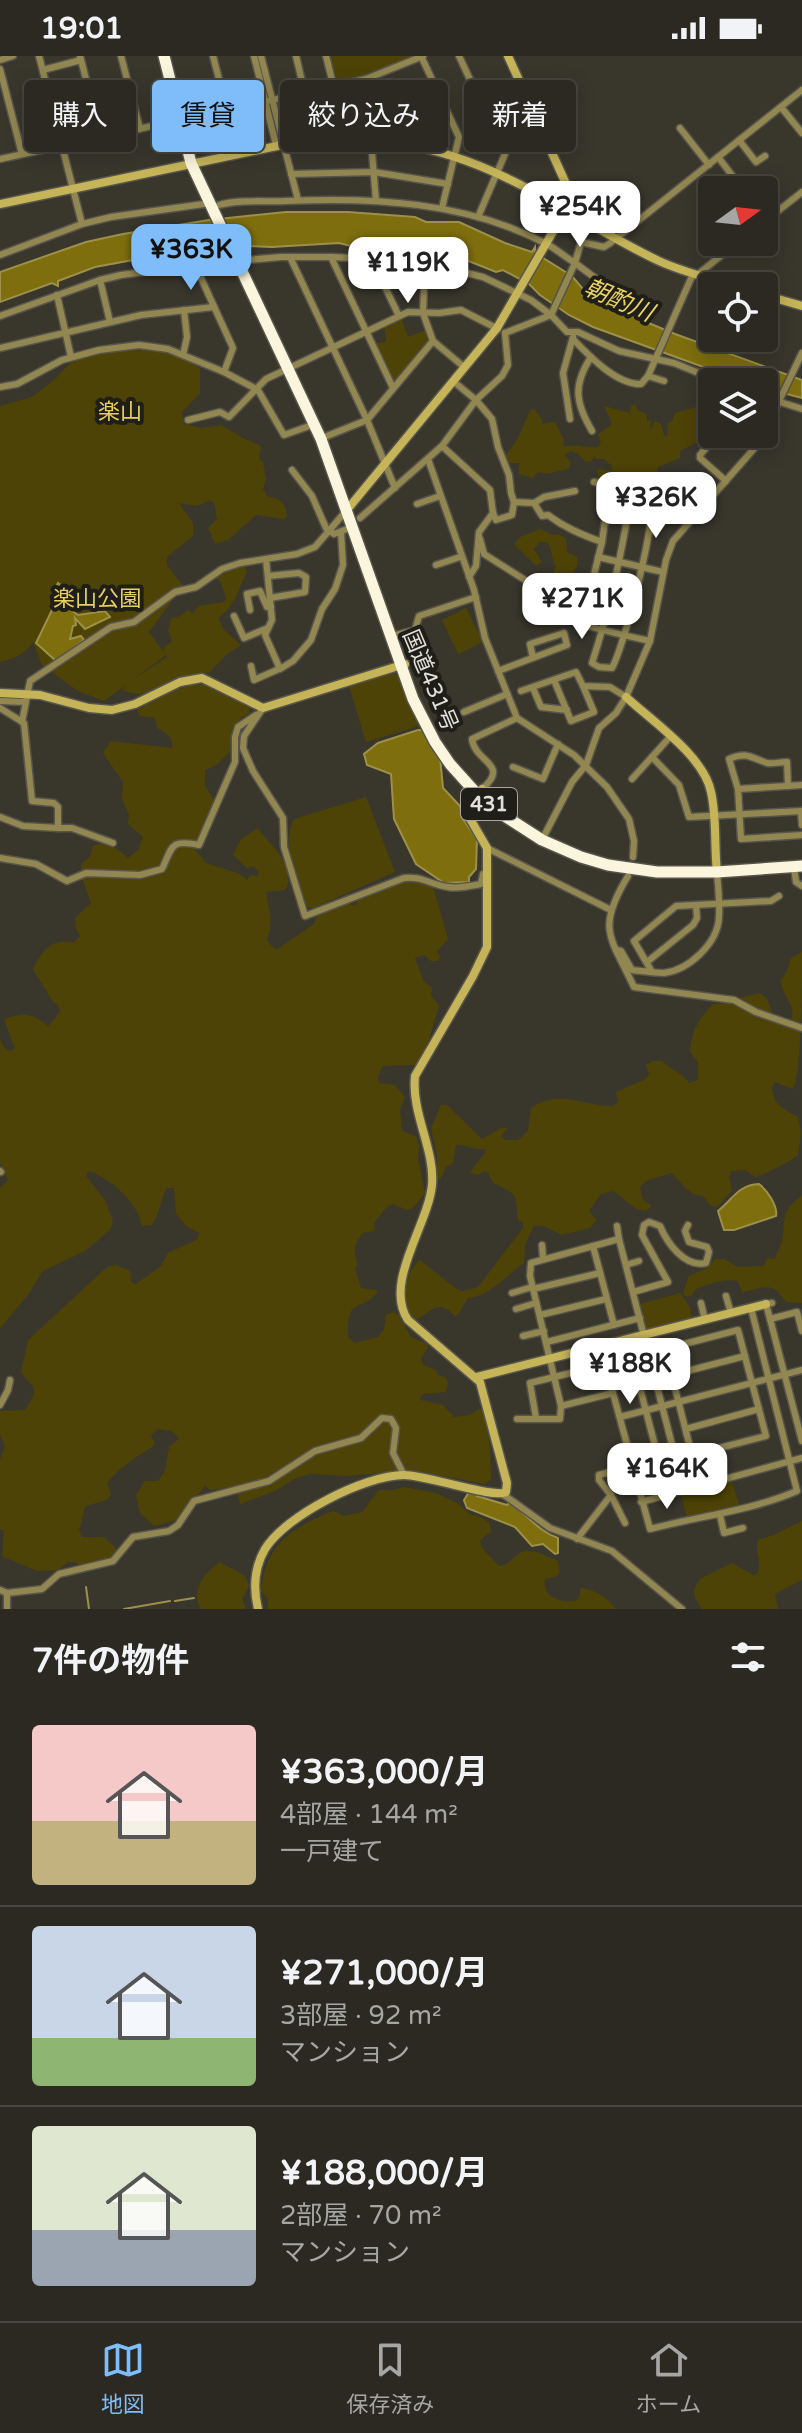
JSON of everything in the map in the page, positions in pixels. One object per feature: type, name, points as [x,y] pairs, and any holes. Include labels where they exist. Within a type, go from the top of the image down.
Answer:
[{"type":"highway","name":"431","points":[[167,56],[173,80]]},
{"type":"highway","name":"431","points":[[192,152],[240,257]]},
{"type":"highway","name":"国道431号","points":[[240,257],[327,436],[348,508],[403,665],[440,738],[480,792],[518,825],[581,857],[608,865],[657,872],[799,864]]},
{"type":"highway","name":"国道431号","points":[[292,367],[396,635],[403,665]]},
{"type":"highway","name":"国道431号","points":[[480,792],[545,834],[584,852],[633,864],[716,869]]},
{"type":"street","points":[[0,60],[13,56]]},
{"type":"street","points":[[39,56],[46,80]]},
{"type":"street","points":[[121,56],[140,129]]},
{"type":"street","points":[[213,56],[219,80]]},
{"type":"street","points":[[0,204],[280,144],[254,56]]},
{"type":"street","points":[[261,56],[269,102]]},
{"type":"street","points":[[296,56],[302,80]]},
{"type":"street","points":[[326,56],[332,80]]},
{"type":"street","points":[[362,80],[422,56],[433,80]]},
{"type":"street","points":[[459,56],[470,80]]},
{"type":"street","points":[[508,56],[519,80]]},
{"type":"street","points":[[43,70],[80,58],[86,80]]},
{"type":"street","points":[[0,69],[22,154]]},
{"type":"street","points":[[188,420],[220,412],[229,417],[266,379],[408,312],[461,310],[501,330],[553,312],[574,266],[581,242],[604,247],[802,90]]},
{"type":"street","points":[[264,103],[280,100]]},
{"type":"street","points":[[781,107],[802,133]]},
{"type":"street","points":[[442,208],[458,133],[448,111]]},
{"type":"street","points":[[136,130],[152,126]]},
{"type":"street","points":[[680,128],[709,165]]},
{"type":"street","points":[[739,140],[756,162],[765,156]]},
{"type":"street","points":[[0,159],[32,152]]},
{"type":"street","points":[[63,152],[82,224]]},
{"type":"street","points":[[283,152],[298,200]]},
{"type":"street","points":[[373,152],[376,201]]},
{"type":"street","points":[[439,152],[497,174],[656,259],[698,275]]},
{"type":"street","points":[[478,217],[504,152]]},
{"type":"street","points":[[58,828],[58,807],[54,803],[32,801],[22,722],[31,679],[111,627],[134,622],[175,592],[196,587],[222,569],[307,551],[321,542],[464,367],[501,330],[570,195],[552,152]]},
{"type":"street","points":[[718,157],[733,176]]},
{"type":"street","points":[[291,174],[374,172],[448,184]]},
{"type":"street","points":[[778,211],[802,193]]},
{"type":"street","points":[[0,255],[82,224],[111,217],[298,200],[376,201],[442,208],[478,217],[544,247],[598,280]]},
{"type":"street","points":[[0,316],[100,280],[240,257],[371,258],[425,262],[483,277],[520,291],[553,312],[565,330],[591,357],[635,385],[641,384],[648,376],[695,274],[719,256]]},
{"type":"street","points":[[290,257],[367,420],[395,488]]},
{"type":"street","points":[[331,257],[393,388]]},
{"type":"street","points":[[371,258],[399,316]]},
{"type":"street","points":[[425,262],[423,313],[433,341],[464,367]]},
{"type":"street","points":[[195,265],[234,350],[224,372]]},
{"type":"street","points":[[100,280],[110,322]]},
{"type":"street","points":[[57,295],[71,357]]},
{"type":"street","points":[[778,299],[802,306]]},
{"type":"street","points":[[0,348],[110,322],[214,307]]},
{"type":"street","points":[[183,355],[187,337],[184,310]]},
{"type":"street","points":[[360,518],[442,446],[476,400],[502,376],[507,367],[501,330]]},
{"type":"street","points":[[573,336],[619,351],[657,356],[698,373]]},
{"type":"street","points":[[570,419],[563,373],[573,336]]},
{"type":"street","points":[[327,436],[367,420],[433,341]]},
{"type":"street","points":[[0,387],[17,384],[71,357],[139,345],[168,349],[258,390],[284,435],[315,424]]},
{"type":"street","points":[[778,404],[802,353]]},
{"type":"street","points":[[588,430],[577,385],[591,357]]},
{"type":"street","points":[[648,376],[664,381]]},
{"type":"street","points":[[442,446],[491,491],[493,513],[497,520],[510,517],[514,502],[492,419],[476,400],[453,381]]},
{"type":"street","points":[[780,401],[802,409]]},
{"type":"street","points":[[706,448],[700,458],[726,481]]},
{"type":"street","points":[[545,834],[572,782],[586,765],[599,728],[616,713],[626,697],[650,641],[663,572],[673,541],[755,448]]},
{"type":"street","points":[[428,459],[476,597],[485,638],[517,718],[586,765],[607,787],[629,819],[634,841],[633,857]]},
{"type":"street","points":[[251,666],[252,679],[255,680],[289,665],[311,640],[343,565],[344,531],[329,532],[311,495],[292,470]]},
{"type":"street","points":[[594,480],[606,484],[609,492],[602,542],[582,624],[650,641]]},
{"type":"street","points":[[514,502],[534,503],[544,497],[575,491]]},
{"type":"street","points":[[609,492],[631,495],[653,501],[625,636],[613,667],[599,667],[592,663],[620,563],[631,495]]},
{"type":"street","points":[[417,504],[440,496]]},
{"type":"street","points":[[534,503],[542,516],[548,515],[580,535],[602,542]]},
{"type":"street","points":[[476,566],[480,529],[493,513]]},
{"type":"street","points":[[479,536],[484,554],[525,580]]},
{"type":"street","points":[[469,577],[484,554]]},
{"type":"street","points":[[436,565],[460,557]]},
{"type":"street","points":[[598,557],[663,572]]},
{"type":"street","points":[[266,559],[272,620],[266,638],[279,669]]},
{"type":"street","points":[[268,576],[301,573],[306,577],[305,592],[270,598]]},
{"type":"street","points":[[250,610],[247,594],[260,591],[267,607],[271,607]]},
{"type":"street","points":[[396,635],[415,630],[419,616],[476,597]]},
{"type":"street","points":[[234,616],[244,638],[268,628]]},
{"type":"street","points":[[498,671],[533,658],[567,645],[564,633],[530,644],[533,658]]},
{"type":"street","points":[[0,858],[36,864],[67,881],[86,873],[140,875],[162,869],[170,849],[175,845],[184,841],[199,845],[235,762],[238,727],[261,710],[403,665]]},
{"type":"street","points":[[521,691],[576,672],[594,712],[571,721],[554,680]]},
{"type":"street","points":[[0,693],[112,710],[135,704],[192,678],[202,678],[212,680],[261,710]]},
{"type":"street","points":[[583,686],[610,687],[626,697],[696,761],[705,774],[711,793],[720,919],[717,931],[706,948],[675,970],[632,970],[621,951],[616,950]]},
{"type":"street","points":[[533,688],[541,707],[567,710]]},
{"type":"street","points":[[464,712],[507,694]]},
{"type":"street","points":[[0,701],[25,698]]},
{"type":"street","points":[[0,708],[22,722]]},
{"type":"street","points":[[261,710],[244,736],[243,748],[253,771],[283,818],[284,847],[305,916],[404,878],[418,877],[449,887],[481,884],[483,867],[488,865]]},
{"type":"street","points":[[504,1495],[507,1483],[485,1391],[477,1377],[408,1320],[401,1309],[399,1297],[432,1184],[415,1093],[415,1076],[484,957],[488,938],[487,848],[467,813],[468,803],[492,781],[494,775],[472,744],[472,739],[517,718]]},
{"type":"street","points":[[632,779],[670,737]]},
{"type":"street","points":[[513,767],[543,779],[558,744]]},
{"type":"street","points":[[788,786],[787,762],[768,763],[756,756],[732,757],[729,764],[738,789],[741,839],[802,835]]},
{"type":"street","points":[[652,757],[679,785],[688,816],[802,811],[802,825]]},
{"type":"street","points":[[529,787],[534,776]]},
{"type":"street","points":[[738,789],[802,785]]},
{"type":"street","points":[[0,817],[23,826],[72,828],[113,843]]},
{"type":"street","points":[[487,848],[611,910]]},
{"type":"street","points":[[799,864],[796,882],[802,886]]},
{"type":"street","points":[[628,876],[611,910],[609,936],[634,987],[734,1000],[756,1012],[802,1028]]},
{"type":"street","points":[[652,972],[634,941],[676,906],[771,901],[779,896]]},
{"type":"street","points":[[647,962],[693,925],[697,918],[696,905]]},
{"type":"street","points":[[633,1292],[668,1282],[642,1235],[644,1225],[649,1222],[660,1226],[665,1239],[688,1260],[694,1264],[706,1263],[707,1247],[689,1242],[685,1231],[688,1225]]},
{"type":"street","points":[[617,1226],[684,1491]]},
{"type":"street","points":[[517,1419],[561,1418],[555,1377],[532,1288],[531,1263],[619,1239]]},
{"type":"street","points":[[542,1245],[543,1258]]},
{"type":"street","points":[[593,1246],[614,1325]]},
{"type":"street","points":[[626,1265],[639,1261]]},
{"type":"street","points":[[512,1293],[600,1273]]},
{"type":"street","points":[[726,1296],[731,1313]]},
{"type":"street","points":[[540,1315],[606,1299]]},
{"type":"street","points":[[516,1309],[536,1303]]},
{"type":"street","points":[[701,1303],[705,1320]]},
{"type":"street","points":[[477,1377],[769,1304],[770,1319],[802,1441]]},
{"type":"street","points":[[606,1364],[650,1529],[774,1501],[797,1491],[751,1308]]},
{"type":"street","points":[[770,1319],[797,1312],[802,1331]]},
{"type":"street","points":[[547,1342],[640,1318]]},
{"type":"street","points":[[738,1330],[745,1356],[766,1436],[692,1455],[665,1349],[738,1330]]},
{"type":"street","points":[[523,1336],[544,1331]]},
{"type":"street","points":[[672,1375],[745,1356]]},
{"type":"street","points":[[536,1418],[530,1383],[632,1358],[668,1495]]},
{"type":"street","points":[[620,1417],[802,1370]]},
{"type":"street","points":[[0,1405],[10,1380]]},
{"type":"street","points":[[561,1406],[613,1393]]},
{"type":"street","points":[[686,1429],[759,1409]]},
{"type":"street","points":[[7,1609],[4,1591],[42,1589],[59,1574],[113,1561],[133,1537],[162,1533],[176,1526],[194,1501],[269,1481],[315,1451],[361,1438],[386,1417],[393,1421],[396,1428],[393,1453],[404,1475]]},
{"type":"street","points":[[641,1502],[802,1458]]},
{"type":"street","points":[[625,1523],[599,1475],[632,1466]]},
{"type":"street","points":[[258,1609],[256,1568],[273,1539],[336,1494],[366,1481],[404,1475],[504,1495],[550,1528],[612,1551],[682,1609]]},
{"type":"street","points":[[577,1539],[611,1495]]},
{"type":"street","points":[[720,1515],[724,1533],[743,1528]]},
{"type":"green space","points":[[330,56],[414,56],[366,76],[337,80]]},
{"type":"green space","points":[[401,317],[408,337],[426,330],[429,342],[393,383],[375,343],[386,342],[384,325]]},
{"type":"green space","name":"楽山","points":[[125,347],[175,354],[200,369],[200,393],[182,412],[184,424],[201,428],[221,425],[261,446],[259,459],[263,462],[266,479],[263,489],[267,496],[281,502],[287,516],[284,519],[256,515],[228,540],[215,544],[208,528],[217,519],[214,502],[197,506],[179,503],[193,523],[193,536],[167,557],[167,565],[183,586],[149,632],[166,655],[163,649],[172,641],[168,630],[171,619],[187,610],[193,613],[199,606],[224,602],[226,598],[221,582],[216,578],[235,567],[244,566],[247,573],[236,597],[218,618],[224,630],[241,645],[209,673],[186,676],[144,693],[122,690],[126,685],[104,701],[78,691],[42,665],[33,642],[19,655],[0,662],[0,406],[32,397],[73,360]],"holes":[[[166,655],[167,657],[131,681]]]},
{"type":"green space","points":[[635,404],[639,411],[647,414],[647,421],[651,420],[650,430],[655,421],[661,424],[667,436],[668,423],[675,413],[698,406],[697,442],[680,451],[680,458],[658,467],[662,480],[659,483],[642,481],[639,485],[622,482],[622,479],[612,482],[598,479],[598,469],[612,471],[612,466],[594,455],[592,461],[586,462],[570,451],[565,455],[571,463],[568,469],[547,474],[538,472],[533,478],[519,474],[519,463],[506,463],[505,455],[517,440],[531,409],[542,419],[542,424],[555,422],[565,447],[598,447],[601,443],[598,434],[610,426],[611,421],[604,406],[630,413],[631,406]]},
{"type":"green space","points":[[541,529],[566,538],[567,552],[577,557],[577,566],[571,576],[573,579],[563,594],[568,606],[580,619],[576,625],[568,615],[546,623],[550,610],[537,595],[539,589],[553,583],[552,575],[556,568],[547,542],[540,542],[534,549],[542,562],[536,566],[514,544],[520,537]]},
{"type":"green space","points":[[466,608],[483,642],[458,654],[442,620]]},
{"type":"green space","points":[[390,673],[398,675],[419,726],[366,742],[349,686]]},
{"type":"green space","points":[[190,685],[210,685],[249,707],[249,713],[239,720],[234,730],[230,752],[215,766],[205,770],[205,786],[215,801],[194,848],[206,863],[240,874],[247,880],[259,872],[253,866],[247,868],[233,855],[241,839],[258,828],[275,849],[288,873],[285,890],[266,892],[271,920],[267,941],[276,950],[314,924],[318,914],[348,903],[355,906],[361,896],[405,882],[433,886],[448,939],[437,952],[440,956],[438,961],[431,961],[424,955],[415,958],[424,982],[432,987],[431,996],[439,1005],[428,1043],[415,1065],[383,1066],[378,1076],[379,1083],[395,1085],[405,1097],[400,1109],[402,1131],[416,1136],[425,1193],[413,1208],[407,1210],[393,1204],[386,1208],[374,1223],[375,1231],[363,1233],[358,1241],[355,1255],[358,1264],[355,1269],[361,1288],[378,1292],[352,1311],[348,1337],[355,1343],[378,1337],[384,1329],[386,1315],[393,1312],[398,1315],[411,1337],[427,1344],[421,1358],[423,1365],[436,1370],[448,1382],[446,1392],[422,1394],[420,1400],[443,1405],[454,1417],[470,1415],[481,1408],[485,1410],[491,1479],[485,1484],[411,1470],[347,1476],[309,1474],[240,1504],[238,1493],[246,1490],[248,1485],[211,1490],[205,1486],[177,1520],[154,1526],[140,1513],[136,1495],[145,1481],[158,1481],[165,1471],[169,1447],[179,1439],[172,1431],[158,1429],[151,1435],[155,1445],[123,1467],[107,1483],[111,1494],[107,1500],[86,1506],[84,1511],[79,1529],[82,1537],[104,1537],[118,1550],[96,1563],[80,1567],[76,1562],[68,1562],[58,1570],[37,1571],[2,1556],[4,1531],[0,1529],[0,1459],[5,1446],[0,1435],[0,1411],[25,1410],[34,1395],[33,1386],[21,1373],[28,1340],[107,1267],[116,1265],[130,1271],[131,1282],[136,1284],[161,1266],[168,1253],[198,1239],[199,1233],[186,1226],[176,1214],[174,1188],[167,1188],[152,1225],[142,1226],[135,1209],[122,1192],[88,1171],[86,1176],[105,1200],[113,1221],[110,1230],[85,1251],[43,1271],[28,1295],[0,1328],[0,1188],[8,1180],[0,1163],[0,1039],[9,1051],[15,1049],[4,1019],[28,1015],[48,1026],[60,1012],[33,969],[49,947],[60,942],[74,943],[80,936],[75,918],[91,903],[80,872],[93,846],[107,845],[128,858],[138,850],[143,837],[128,824],[129,815],[122,799],[123,782],[103,753],[111,741],[172,748],[171,738],[157,728],[155,718],[140,716],[137,710]]},
{"type":"green space","points":[[366,797],[395,872],[313,908],[307,907],[290,851],[290,829],[294,819]]},
{"type":"green space","points":[[802,952],[796,1079],[793,1089],[775,1082],[772,1088],[777,1103],[798,1117],[801,1133],[798,1155],[755,1177],[746,1170],[731,1171],[732,1191],[717,1207],[711,1206],[703,1196],[689,1191],[671,1173],[646,1181],[640,1187],[643,1200],[652,1206],[646,1211],[636,1209],[614,1191],[601,1194],[589,1211],[597,1220],[590,1228],[562,1235],[544,1226],[534,1226],[525,1244],[524,1263],[498,1284],[484,1294],[468,1298],[458,1315],[438,1307],[415,1320],[407,1307],[406,1290],[410,1272],[420,1260],[458,1290],[478,1287],[523,1228],[512,1193],[493,1183],[488,1172],[478,1175],[470,1172],[486,1152],[485,1149],[456,1145],[453,1163],[446,1167],[440,1180],[437,1178],[437,1155],[431,1128],[441,1105],[447,1105],[482,1139],[501,1128],[507,1128],[501,1136],[506,1140],[518,1140],[528,1131],[531,1108],[553,1099],[613,1106],[618,1102],[616,1092],[646,1079],[649,1074],[646,1065],[653,1061],[662,1061],[689,1083],[698,1080],[698,1063],[690,1051],[694,1030],[704,1015],[713,1004],[732,1003],[760,993],[767,999],[775,1021],[789,1023],[793,1012],[781,979],[791,958]]},
{"type":"green space","points":[[802,1196],[802,1303],[787,1302],[777,1291],[768,1287],[742,1292],[738,1281],[732,1280],[706,1285],[686,1297],[683,1293],[689,1276],[707,1268],[715,1259],[724,1259],[738,1267],[763,1266],[768,1258],[775,1259],[782,1241],[786,1213]]},
{"type":"green space","points":[[680,1293],[690,1307],[692,1319],[646,1329],[640,1304]]},
{"type":"green space","points":[[732,1481],[740,1508],[687,1517],[681,1495]]},
{"type":"green space","points":[[404,1487],[436,1493],[457,1503],[469,1514],[489,1522],[491,1532],[480,1540],[483,1549],[499,1566],[525,1551],[540,1553],[558,1561],[560,1573],[545,1579],[546,1591],[554,1598],[578,1600],[581,1588],[601,1595],[616,1609],[268,1609],[268,1599],[261,1591],[264,1575],[268,1561],[284,1539],[305,1524],[333,1511],[344,1516],[362,1512],[379,1490]]},
{"type":"green space","points":[[802,1521],[802,1580],[775,1594],[778,1609],[702,1609],[695,1598],[694,1589],[700,1579],[732,1563],[753,1575],[757,1574],[758,1540]]},
{"type":"green space","points":[[220,1562],[245,1576],[249,1586],[242,1599],[246,1609],[201,1609],[198,1588],[204,1576]]},
{"type":"shaded area","points":[[286,212],[348,212],[415,217],[426,222],[459,222],[532,252],[535,247],[535,253],[572,276],[582,288],[615,309],[698,342],[698,352],[725,352],[769,368],[706,368],[593,327],[569,315],[529,284],[503,270],[496,272],[456,256],[423,249],[355,247],[339,243],[249,246],[144,258],[95,267],[58,281],[58,286],[52,283],[0,302],[0,272],[86,242],[209,220]]},
{"type":"shaded area","points":[[778,371],[802,380],[802,398],[778,392]]},
{"type":"shaded area","points":[[58,583],[64,587],[65,606],[78,615],[105,611],[110,617],[85,629],[75,618],[76,625],[70,639],[81,636],[84,640],[56,661],[36,643],[54,606]]},
{"type":"shaded area","points":[[423,730],[440,757],[443,788],[460,806],[463,819],[477,839],[476,869],[469,882],[444,883],[416,864],[394,819],[391,774],[367,765],[364,754],[378,743]]},
{"type":"shaded area","points":[[759,1184],[771,1198],[776,1216],[734,1230],[724,1230],[718,1211],[741,1190]]},
{"type":"shaded area","points":[[469,1492],[516,1507],[544,1531],[558,1538],[558,1553],[555,1554],[543,1544],[532,1546],[515,1527],[467,1508],[464,1500]]},
{"type":"waterway","points":[[258,56],[268,97]]},
{"type":"waterway","points":[[270,104],[278,137]]},
{"type":"waterway","points":[[86,1587],[89,1609]]},
{"type":"waterway","points":[[175,1601],[194,1598]]},
{"type":"waterway","points":[[124,1609],[170,1601]]},
{"type":"water label","name":"朝酌川","points":[[619,300]]},
{"type":"park label","name":"楽山公園","points":[[97,598]]}]
